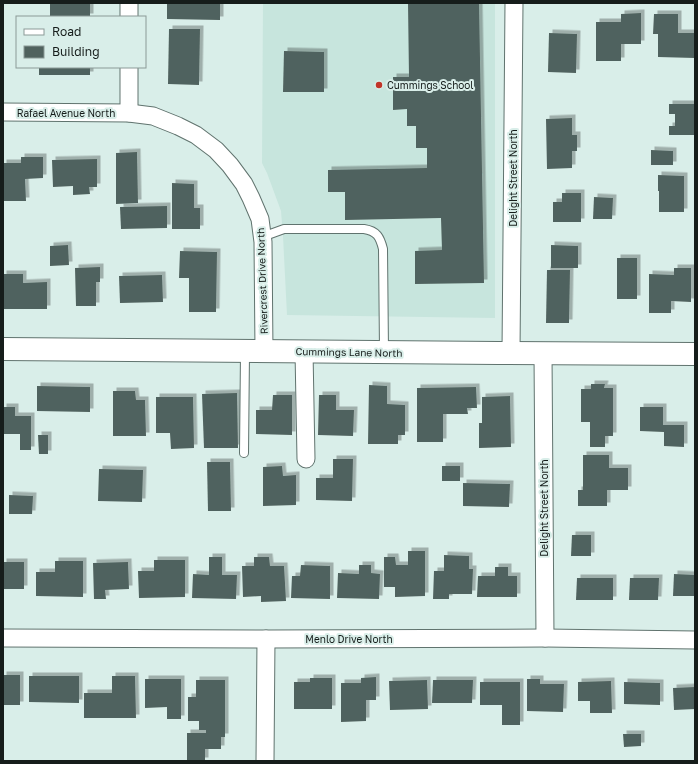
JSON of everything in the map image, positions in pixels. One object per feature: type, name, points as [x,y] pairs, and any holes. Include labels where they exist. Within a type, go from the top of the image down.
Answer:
[{"type":"street","points":[[129,3],[129,16]]},
{"type":"street","name":"Delight Street North","points":[[512,353],[514,3]]},
{"type":"street","points":[[129,68],[129,113]]},
{"type":"street","name":"Rafael Avenue North","points":[[3,112],[129,113]]},
{"type":"street","name":"Rivercrest Drive North","points":[[129,113],[153,116],[196,135],[216,150],[244,184],[260,219],[262,237],[255,351]]},
{"type":"street","name":"Cummings Lane North","points":[[3,350],[695,354]]},
{"type":"street","points":[[304,351],[306,459]]},
{"type":"street","name":"Delight Street North","points":[[543,353],[545,638]]},
{"type":"street","name":"Menlo Drive North","points":[[3,638],[545,638],[695,640]]},
{"type":"street","points":[[265,761],[266,639]]},
{"type":"lane","points":[[262,237],[289,229],[371,230],[377,235],[381,241],[383,249],[384,352]]},
{"type":"lane","points":[[244,452],[255,351]]},
{"type":"shaded area","name":"Cummings School","points":[[263,3],[495,3],[495,318],[287,315],[281,211],[262,163]]},
{"type":"building","points":[[50,3],[90,3],[90,16],[50,16]]},
{"type":"building","points":[[167,3],[220,3],[220,20],[167,19]]},
{"type":"building","points":[[408,3],[479,3],[484,283],[415,284],[415,251],[442,250],[441,218],[345,220],[345,192],[328,192],[328,170],[427,168],[427,148],[416,148],[416,126],[407,126],[407,109],[393,110],[393,77],[409,77]]},
{"type":"building","points":[[641,13],[641,44],[621,44],[621,61],[596,61],[596,22],[621,22],[621,14]]},
{"type":"building","points":[[654,14],[678,14],[678,33],[695,33],[695,58],[658,57],[658,34],[653,34]]},
{"type":"building","points":[[169,29],[200,29],[199,85],[168,84]]},
{"type":"building","points":[[549,33],[577,34],[576,73],[548,72]]},
{"type":"building","points":[[284,51],[324,52],[324,92],[283,92]]},
{"type":"building","points":[[39,68],[90,68],[90,75],[39,75]]},
{"type":"building","points":[[669,104],[695,104],[695,135],[669,135],[669,126],[675,126],[675,114],[669,114]]},
{"type":"building","points":[[572,118],[572,135],[577,135],[577,151],[572,151],[572,168],[547,169],[546,119]]},
{"type":"building","points":[[651,150],[673,151],[673,165],[651,165]]},
{"type":"building","points":[[137,152],[138,203],[116,204],[116,153]]},
{"type":"building","points":[[21,157],[43,157],[43,178],[25,179],[26,201],[3,201],[3,163],[21,163]]},
{"type":"building","points":[[97,159],[97,187],[89,187],[90,194],[73,195],[73,186],[53,187],[52,160]]},
{"type":"building","points":[[658,175],[684,176],[684,212],[659,212]]},
{"type":"building","points":[[172,183],[194,184],[194,208],[200,208],[200,229],[172,229]]},
{"type":"building","points":[[562,193],[581,193],[581,222],[553,222],[553,202],[562,202]]},
{"type":"building","points":[[594,197],[613,198],[612,219],[593,219]]},
{"type":"building","points":[[167,206],[167,228],[121,229],[120,207]]},
{"type":"building","points":[[68,245],[69,265],[50,266],[50,246]]},
{"type":"building","points":[[551,245],[578,246],[578,268],[551,268]]},
{"type":"building","points":[[180,251],[217,252],[216,312],[189,312],[189,278],[179,278]]},
{"type":"building","points":[[617,258],[637,258],[637,299],[617,299]]},
{"type":"building","points":[[100,267],[100,282],[96,282],[96,306],[76,306],[75,268]]},
{"type":"building","points":[[674,268],[691,268],[691,302],[671,301],[671,313],[649,313],[649,274],[674,275]]},
{"type":"building","points":[[547,270],[570,270],[569,323],[546,323]]},
{"type":"building","points":[[3,274],[23,274],[23,283],[47,282],[47,309],[3,309]]},
{"type":"building","points":[[162,275],[163,302],[120,303],[119,276]]},
{"type":"building","points":[[591,384],[605,384],[604,388],[613,388],[613,436],[605,436],[605,447],[590,447],[590,422],[581,422],[581,389],[591,389]]},
{"type":"building","points":[[369,385],[387,386],[387,404],[405,405],[405,435],[398,435],[398,444],[368,444]]},
{"type":"building","points":[[37,386],[90,387],[90,412],[37,411]]},
{"type":"building","points":[[476,387],[477,408],[467,408],[468,414],[443,414],[443,442],[417,442],[417,388]]},
{"type":"building","points":[[113,391],[135,391],[136,400],[145,400],[146,436],[113,436]]},
{"type":"building","points":[[237,393],[238,448],[204,448],[202,394]]},
{"type":"building","points":[[273,395],[292,395],[292,435],[256,434],[256,410],[272,410]]},
{"type":"building","points":[[319,395],[336,395],[336,410],[354,410],[353,436],[318,435]]},
{"type":"building","points":[[510,396],[511,447],[479,448],[479,423],[482,423],[482,397]]},
{"type":"building","points":[[156,397],[193,397],[194,448],[171,449],[170,433],[156,433]]},
{"type":"building","points":[[3,407],[15,407],[15,416],[31,416],[31,450],[20,450],[20,434],[3,434]]},
{"type":"building","points":[[640,407],[663,407],[663,425],[684,425],[684,447],[664,446],[664,432],[640,431]]},
{"type":"building","points":[[38,435],[48,435],[48,454],[39,454]]},
{"type":"building","points":[[583,455],[609,455],[609,468],[628,468],[628,490],[607,490],[607,506],[578,506],[578,490],[583,490]]},
{"type":"building","points":[[333,459],[353,459],[352,501],[316,500],[316,478],[333,478]]},
{"type":"building","points":[[207,462],[230,462],[231,511],[208,511]]},
{"type":"building","points":[[282,466],[283,476],[296,475],[296,505],[263,506],[263,467]]},
{"type":"building","points":[[442,466],[460,466],[460,481],[442,481]]},
{"type":"building","points":[[99,469],[143,470],[142,502],[98,501]]},
{"type":"building","points":[[463,483],[510,484],[509,507],[463,506]]},
{"type":"building","points":[[9,495],[33,496],[32,514],[9,514]]},
{"type":"building","points":[[572,535],[591,535],[591,556],[571,556]]},
{"type":"building","points":[[408,551],[425,551],[425,596],[395,597],[395,587],[384,587],[384,557],[395,557],[396,565],[408,565]]},
{"type":"building","points":[[444,555],[469,556],[469,569],[473,569],[472,594],[449,594],[449,599],[433,599],[434,571],[444,571]]},
{"type":"building","points":[[209,557],[222,557],[222,575],[237,575],[236,599],[192,598],[193,574],[209,575]]},
{"type":"building","points":[[254,557],[269,557],[270,566],[284,566],[286,601],[261,602],[261,596],[243,597],[242,566],[254,566]]},
{"type":"building","points":[[154,560],[185,560],[185,597],[139,598],[138,571],[154,571]]},
{"type":"building","points":[[55,561],[83,561],[83,597],[36,596],[36,572],[55,572]]},
{"type":"building","points":[[3,562],[24,562],[24,589],[3,589]]},
{"type":"building","points":[[128,562],[129,589],[105,590],[106,599],[94,599],[93,563]]},
{"type":"building","points":[[301,565],[330,566],[330,599],[291,598],[292,576],[300,576]]},
{"type":"building","points":[[359,565],[371,565],[371,573],[380,574],[379,599],[337,598],[338,573],[359,574]]},
{"type":"building","points":[[495,567],[508,567],[508,576],[517,576],[517,597],[477,597],[478,576],[495,576]]},
{"type":"building","points":[[674,574],[695,575],[695,596],[673,596]]},
{"type":"building","points":[[577,578],[613,578],[613,600],[576,600]]},
{"type":"building","points":[[630,578],[659,578],[658,600],[629,600]]},
{"type":"building","points":[[3,675],[20,675],[20,705],[3,705]]},
{"type":"building","points":[[29,676],[79,676],[79,703],[29,702]]},
{"type":"building","points":[[112,676],[135,676],[136,718],[84,718],[84,693],[112,693]]},
{"type":"building","points":[[376,677],[376,700],[366,700],[366,721],[341,722],[341,683],[361,683],[361,678]]},
{"type":"building","points":[[310,678],[332,678],[332,709],[294,709],[294,682],[310,682]]},
{"type":"building","points":[[145,679],[181,679],[181,719],[167,719],[167,707],[145,708]]},
{"type":"building","points":[[527,679],[540,679],[540,684],[564,684],[563,712],[527,711]]},
{"type":"building","points":[[196,680],[225,680],[225,737],[221,737],[221,749],[205,749],[205,761],[187,761],[187,733],[206,733],[206,730],[199,730],[199,721],[188,721],[188,697],[196,697]]},
{"type":"building","points":[[427,680],[428,709],[390,710],[389,681]]},
{"type":"building","points":[[433,680],[473,680],[472,703],[432,703]]},
{"type":"building","points":[[611,681],[612,713],[590,713],[590,701],[578,701],[578,682]]},
{"type":"building","points":[[480,682],[520,682],[520,725],[502,725],[502,705],[480,705]]},
{"type":"building","points":[[624,682],[660,683],[660,705],[624,704]]},
{"type":"building","points":[[695,687],[695,709],[674,710],[673,688]]},
{"type":"building","points":[[623,734],[641,734],[641,746],[624,747]]},
{"type":"place","name":"Cummings School","points":[[379,85]]}]
